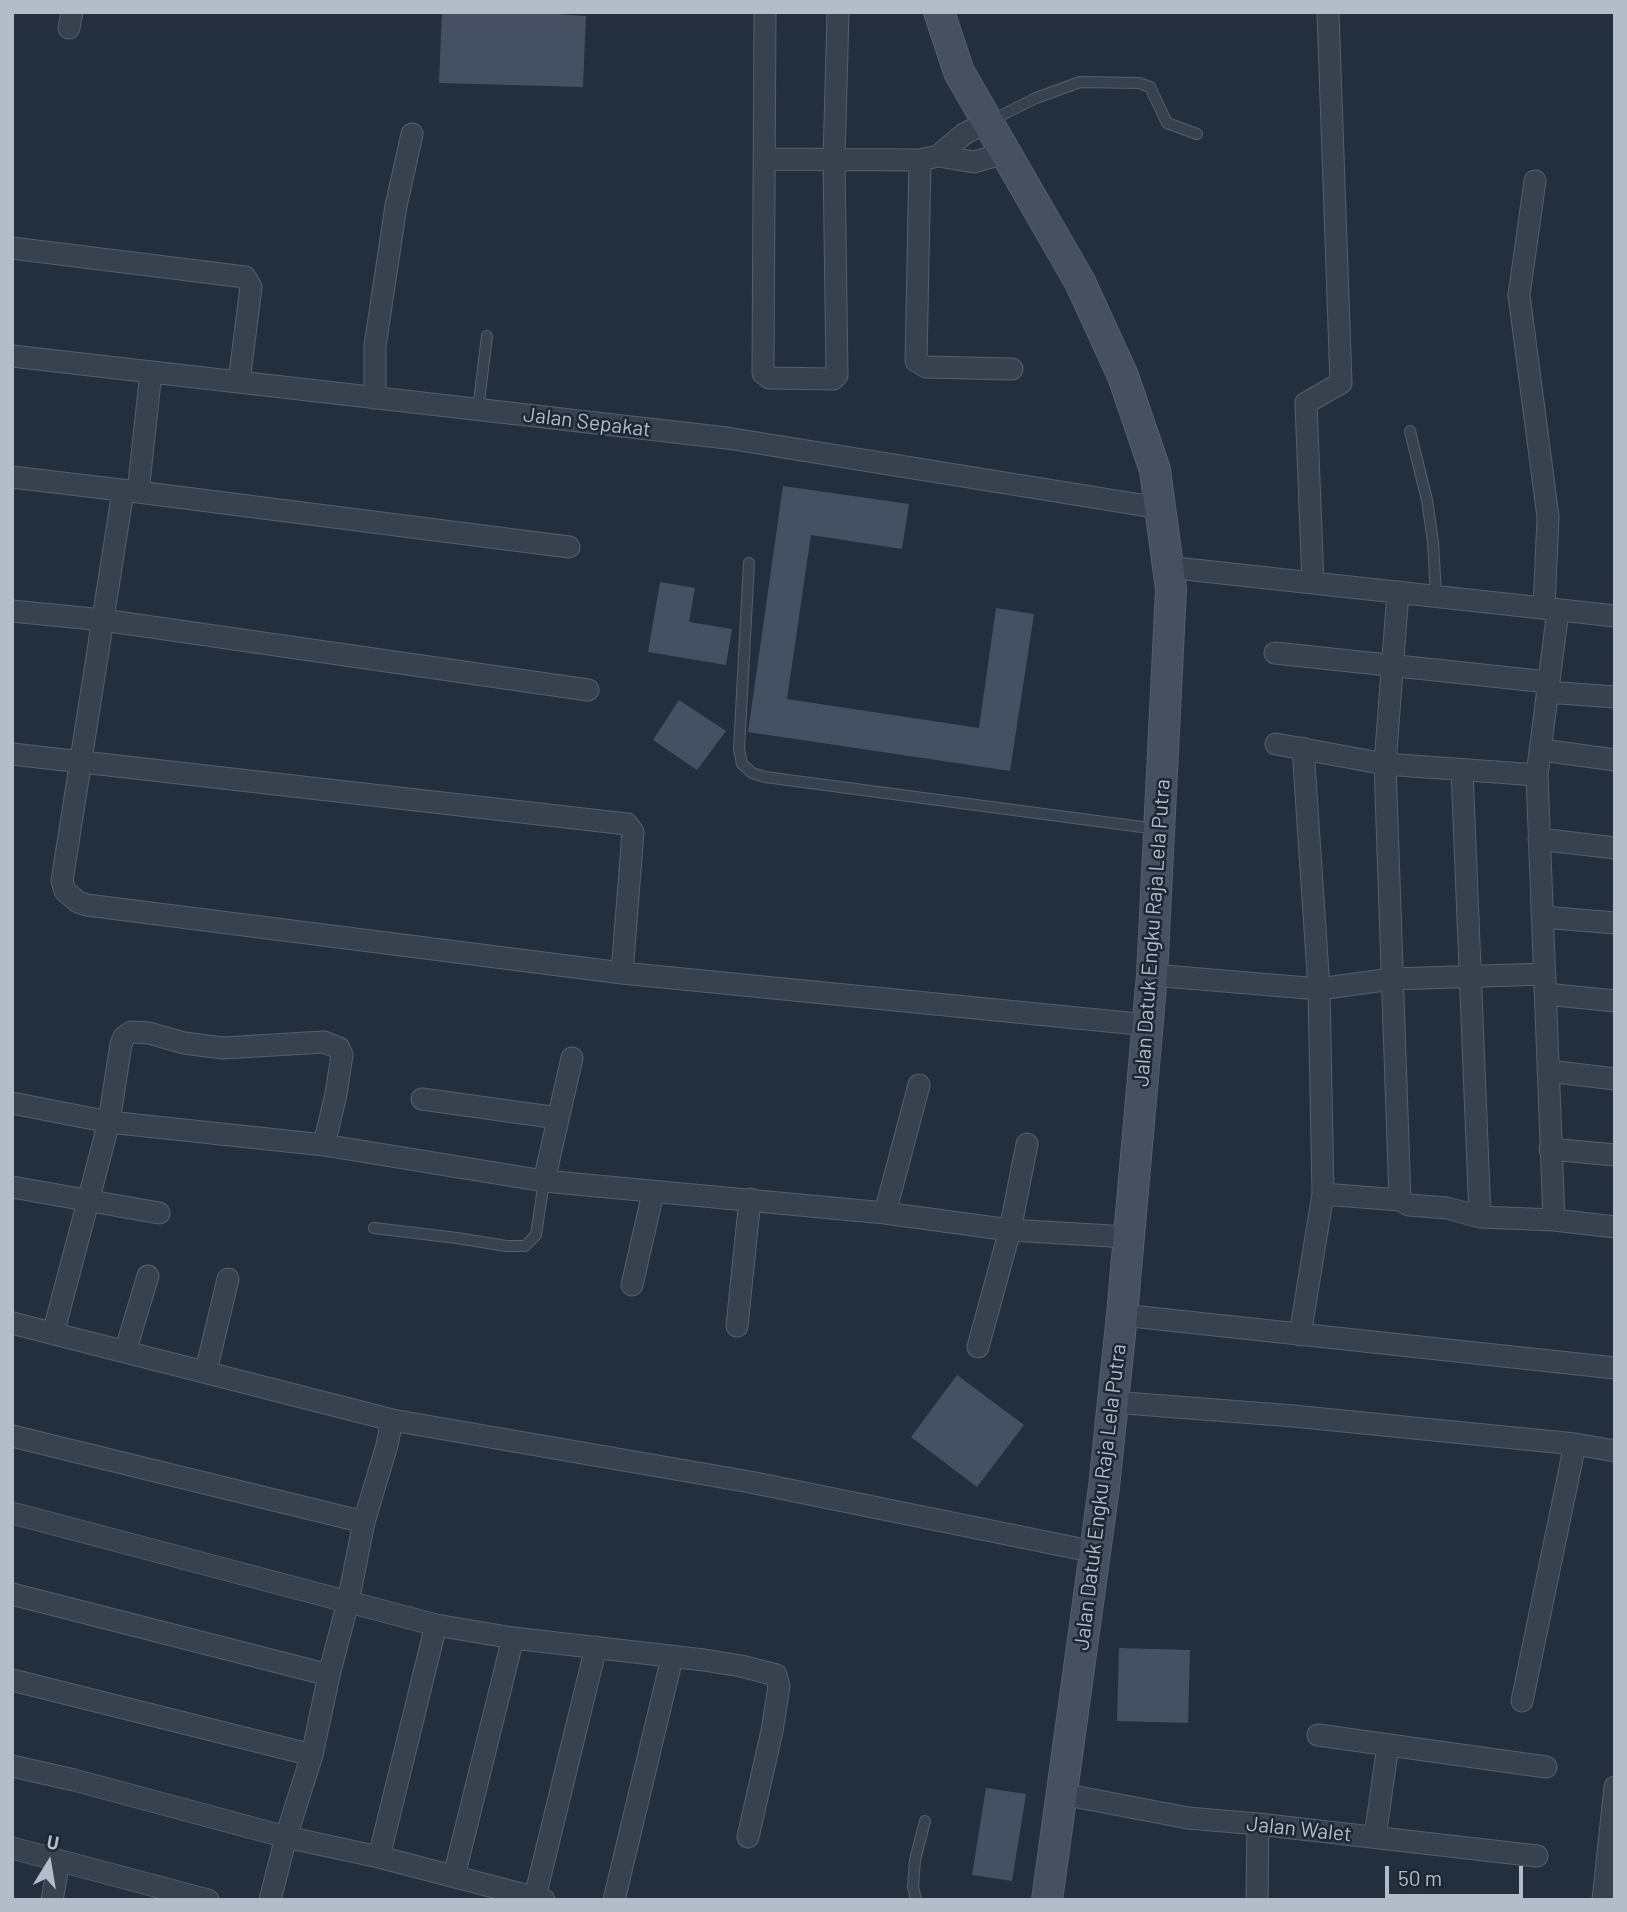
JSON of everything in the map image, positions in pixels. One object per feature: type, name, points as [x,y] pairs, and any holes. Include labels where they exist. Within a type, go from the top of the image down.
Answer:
[{"type":"street","points":[[765,12],[763,373],[769,378],[833,379],[837,375],[834,160],[838,12]]},
{"type":"street","name":"Jalan Datuk Engku Raja Lela Putra","points":[[939,12],[959,72],[1080,282],[1123,376],[1155,470],[1171,589],[1152,975],[1122,1315],[1095,1552],[1047,1900]]},
{"type":"street","points":[[1313,583],[1306,403],[1341,383],[1328,12]]},
{"type":"street","points":[[929,158],[989,121]]},
{"type":"street","points":[[375,398],[375,346],[396,206],[412,134]]},
{"type":"street","points":[[766,159],[929,158],[974,162],[1006,153]]},
{"type":"street","points":[[929,158],[916,361],[926,367],[1012,369]]},
{"type":"street","points":[[1535,181],[1518,295],[1548,517],[1551,609],[1548,687],[1537,775],[1554,1220]]},
{"type":"street","points":[[12,248],[245,277],[251,287],[239,382]]},
{"type":"street","name":"Jalan Sepakat","points":[[12,356],[727,438],[1160,508]]},
{"type":"street","points":[[151,372],[131,491],[103,621],[62,881],[65,891],[78,902],[622,973],[1148,1025]]},
{"type":"street","points":[[12,477],[569,547]]},
{"type":"street","points":[[1167,567],[1615,616]]},
{"type":"street","points":[[1398,592],[1385,764],[1400,1200]]},
{"type":"street","points":[[12,611],[103,621],[588,690]]},
{"type":"street","points":[[1275,653],[1392,665],[1615,697]]},
{"type":"street","points":[[1276,744],[1385,764],[1537,775]]},
{"type":"street","points":[[1300,1335],[1323,1194],[1319,989],[1303,748]]},
{"type":"street","points":[[1542,750],[1615,760]]},
{"type":"street","points":[[12,754],[627,824],[633,832],[622,973]]},
{"type":"street","points":[[1462,770],[1479,1217]]},
{"type":"street","points":[[1539,839],[1615,848]]},
{"type":"street","points":[[1543,916],[1615,923]]},
{"type":"street","points":[[1152,975],[1319,989],[1392,979],[1471,977],[1545,984],[1615,1001]]},
{"type":"street","points":[[53,1334],[109,1122],[121,1044],[124,1037],[131,1032],[223,1048],[324,1042],[339,1048],[342,1055],[336,1094],[324,1145]]},
{"type":"street","points":[[544,1181],[572,1058]]},
{"type":"street","points":[[1548,1070],[1615,1079]]},
{"type":"street","points":[[886,1213],[919,1085]]},
{"type":"street","points":[[422,1099],[558,1118]]},
{"type":"street","points":[[12,1103],[109,1122],[324,1145],[544,1181],[886,1213],[1010,1230],[1128,1237]]},
{"type":"street","points":[[978,1347],[1010,1230],[1027,1144]]},
{"type":"street","points":[[1550,1149],[1615,1155]]},
{"type":"street","points":[[12,1187],[159,1213]]},
{"type":"street","points":[[632,1285],[653,1193]]},
{"type":"street","points":[[1323,1194],[1400,1200],[1409,1205],[1447,1208],[1479,1217],[1554,1220],[1615,1227]]},
{"type":"street","points":[[737,1326],[750,1199]]},
{"type":"street","points":[[125,1352],[148,1276]]},
{"type":"street","points":[[206,1371],[228,1279]]},
{"type":"street","points":[[1122,1315],[1615,1368]]},
{"type":"street","points":[[12,1324],[392,1420],[750,1482],[1095,1552]]},
{"type":"street","points":[[1112,1402],[1293,1416],[1575,1444],[1615,1451]]},
{"type":"street","points":[[270,1900],[286,1837],[312,1755],[348,1602],[363,1522],[392,1420]]},
{"type":"street","points":[[12,1436],[363,1522]]},
{"type":"street","points":[[1522,1702],[1575,1444]]},
{"type":"street","points":[[12,1513],[436,1625],[513,1638],[741,1666],[776,1675],[779,1686],[772,1731],[748,1837]]},
{"type":"street","points":[[12,1594],[329,1675]]},
{"type":"street","points":[[379,1857],[436,1625]]},
{"type":"street","points":[[454,1876],[513,1638]]},
{"type":"street","points":[[12,1766],[539,1899],[596,1647]]},
{"type":"street","points":[[614,1900],[672,1658]]},
{"type":"street","points":[[12,1680],[312,1755]]},
{"type":"street","points":[[1318,1735],[1546,1767]]},
{"type":"street","points":[[1375,1838],[1388,1745]]},
{"type":"street","points":[[1603,1900],[1615,1787]]},
{"type":"street","name":"Jalan Walet","points":[[1062,1794],[1188,1818],[1537,1856]]},
{"type":"street","points":[[1256,1900],[1258,1824]]},
{"type":"street","points":[[12,1848],[208,1900]]},
{"type":"street","points":[[52,1900],[59,1861]]},
{"type":"lane","points":[[989,121],[1036,98],[1080,82],[1139,83],[1150,87],[1167,123],[1197,134]]},
{"type":"lane","points":[[478,410],[487,336]]},
{"type":"lane","points":[[1410,431],[1427,500],[1436,596]]},
{"type":"lane","points":[[749,563],[739,749],[743,764],[752,773],[765,777],[1160,829]]},
{"type":"lane","points":[[374,1228],[506,1246],[525,1246],[536,1235],[544,1181]]},
{"type":"lane","points":[[916,1900],[913,1886],[915,1860],[925,1821]]},
{"type":"building","points":[[442,12],[528,12],[586,16],[583,87],[439,83]]},
{"type":"building","points":[[783,486],[909,504],[902,549],[811,535],[787,699],[979,728],[996,608],[1034,614],[1010,771],[748,732]]},
{"type":"building","points":[[660,582],[695,588],[689,622],[732,629],[726,665],[648,652]]},
{"type":"building","points":[[679,700],[726,731],[697,770],[653,740]]},
{"type":"building","points":[[957,1375],[1024,1425],[977,1487],[911,1437]]},
{"type":"building","points":[[1119,1648],[1190,1650],[1188,1723],[1117,1721]]},
{"type":"building","points":[[986,1788],[1026,1794],[1012,1881],[972,1875]]}]
